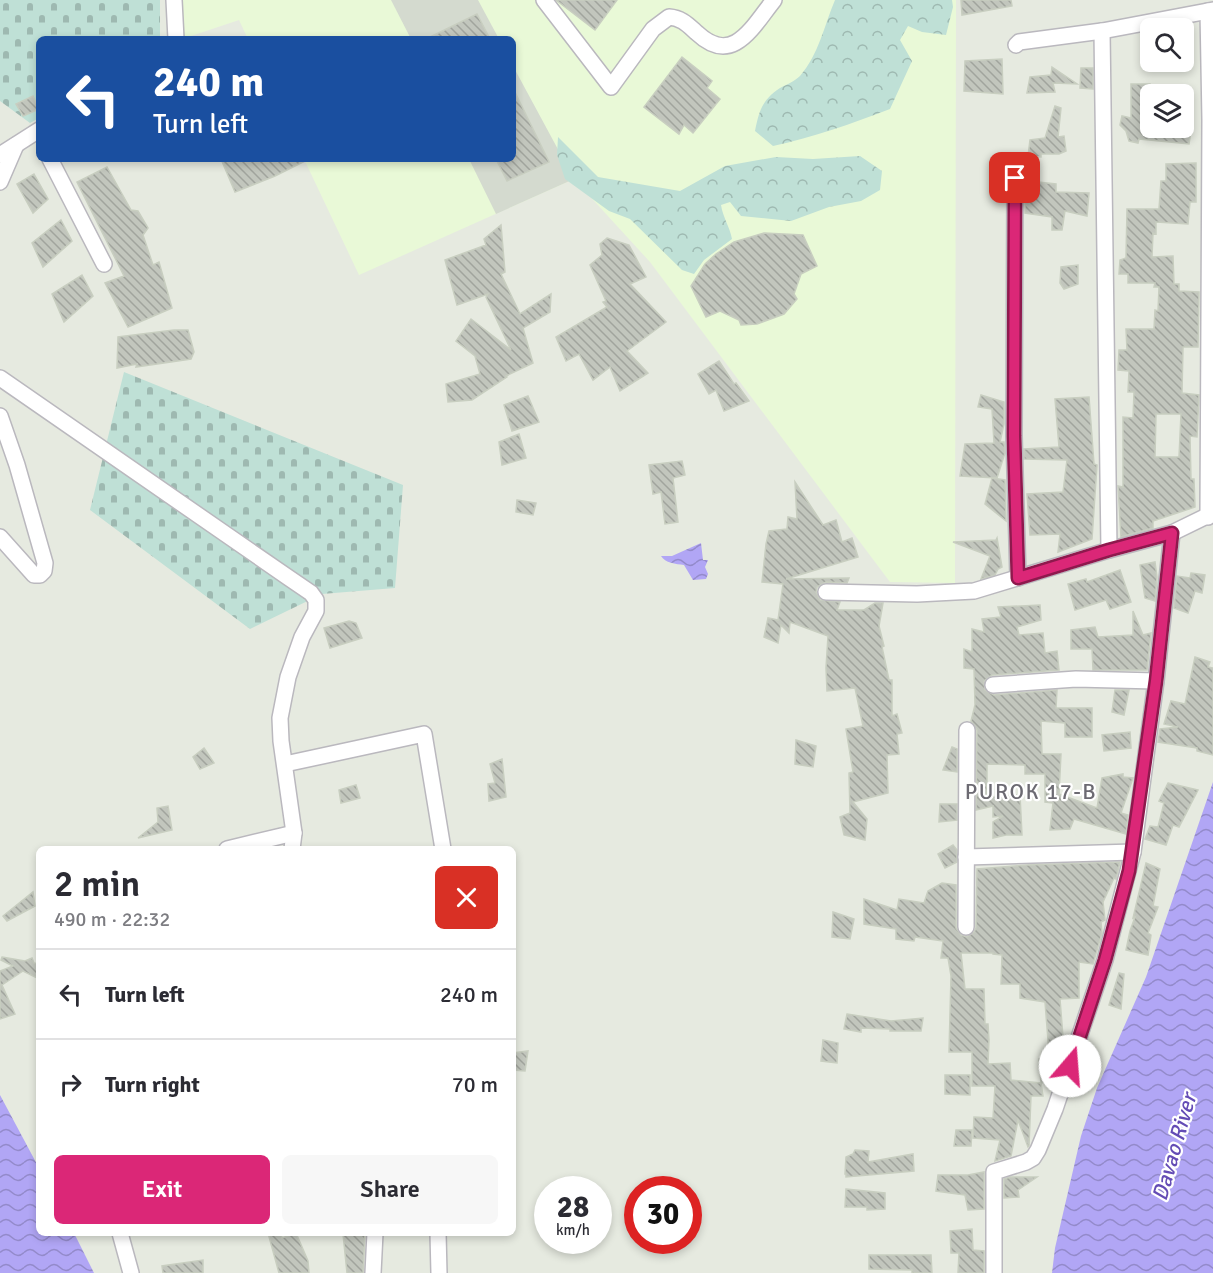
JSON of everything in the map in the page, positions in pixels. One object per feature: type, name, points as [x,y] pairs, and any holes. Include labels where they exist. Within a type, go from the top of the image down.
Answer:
[{"type":"street","points":[[174,0],[176,36]]},
{"type":"street","points":[[544,0],[611,87],[653,29],[669,17],[684,21],[709,42],[717,45],[732,45],[743,39],[774,0]]},
{"type":"street","points":[[826,592],[946,593],[974,591],[1172,533],[1211,515],[1211,11],[1019,42],[1016,45]]},
{"type":"street","points":[[1102,30],[1109,550]]},
{"type":"street","points":[[0,155],[36,134]]},
{"type":"street","points":[[0,182],[16,145]]},
{"type":"street","points":[[52,162],[104,264]]},
{"type":"street","points":[[1015,178],[1014,436],[1018,578]]},
{"type":"street","points":[[0,378],[289,578],[316,600],[316,611],[302,637],[286,688],[280,718],[293,841],[252,846]]},
{"type":"street","points":[[0,416],[17,465],[45,562],[44,571],[40,575],[34,574],[0,537]]},
{"type":"street","points":[[994,1273],[994,1172],[1026,1162],[1033,1158],[1038,1150],[1055,1109],[1105,960],[1129,871],[1156,681],[1172,533]]},
{"type":"street","points":[[993,685],[1076,679],[1156,681]]},
{"type":"street","points":[[966,927],[967,730]]},
{"type":"street","points":[[285,764],[424,735],[442,846]]},
{"type":"street","points":[[966,857],[1132,852]]},
{"type":"street","points":[[122,1236],[130,1273]]},
{"type":"street","points":[[373,1273],[375,1236]]},
{"type":"street","points":[[438,1236],[439,1273]]},
{"type":"shaded area","points":[[181,0],[956,0],[955,583],[890,582],[650,262],[574,179],[359,275],[305,162],[516,162],[516,36],[247,36],[239,20],[191,36],[182,36]]},
{"type":"shaded area","points":[[391,0],[478,0],[497,36],[409,36]]},
{"type":"shaded area","points":[[516,72],[574,179],[496,214],[470,162],[516,162]]},
{"type":"green space","points":[[0,0],[160,0],[160,36],[36,36],[36,120],[30,123],[0,101]]},
{"type":"green space","points":[[835,0],[952,0],[953,7],[946,35],[922,32],[908,26],[900,40],[912,61],[890,109],[832,130],[773,146],[755,131],[760,112],[769,97],[798,78],[807,67],[817,49]]},
{"type":"green space","points":[[558,137],[598,177],[680,191],[725,166],[776,157],[813,159],[860,156],[882,171],[880,190],[861,201],[829,207],[791,221],[741,216],[730,202],[721,205],[732,239],[704,260],[694,274],[682,270],[630,219],[609,211],[565,179],[557,155]]},
{"type":"green space","points":[[124,372],[403,485],[395,588],[322,594],[250,629],[90,510]]},
{"type":"water","points":[[701,543],[703,560],[708,560],[705,567],[708,574],[706,579],[693,580],[684,565],[668,562],[661,556],[672,556]]},
{"type":"water","name":"Davao River","points":[[1213,782],[1213,1273],[1052,1273],[1055,1248],[1081,1136],[1097,1088],[1146,977]]},
{"type":"water","points":[[0,1095],[36,1162],[36,1236],[76,1236],[94,1273],[0,1273]]},
{"type":"building","points":[[556,0],[617,0],[595,30]]},
{"type":"building","points":[[961,0],[1011,0],[1012,6],[962,15]]},
{"type":"building","points":[[477,14],[488,36],[432,36]]},
{"type":"building","points":[[682,57],[712,81],[707,88],[720,99],[693,133],[684,125],[679,134],[644,107]]},
{"type":"building","points":[[1002,59],[1003,94],[964,91],[965,61]]},
{"type":"building","points":[[1052,67],[1077,84],[1053,83],[1055,92],[1027,93],[1030,77],[1051,75]]},
{"type":"building","points":[[1081,68],[1093,68],[1093,89],[1080,88]]},
{"type":"building","points":[[1131,84],[1140,84],[1140,138],[1190,138],[1189,144],[1139,139],[1138,143],[1129,141],[1126,131],[1120,125],[1122,116],[1131,118]]},
{"type":"building","points":[[516,94],[549,162],[507,181],[498,162],[516,162]]},
{"type":"building","points":[[33,96],[36,110],[23,116],[16,104]]},
{"type":"building","points":[[1055,106],[1061,108],[1058,137],[1064,136],[1066,151],[1059,154],[1041,154],[1041,157],[1028,156],[1030,140],[1045,138]]},
{"type":"building","points":[[222,162],[303,162],[275,176],[235,192]]},
{"type":"building","points":[[1196,163],[1196,202],[1190,202],[1188,224],[1156,222],[1152,257],[1173,256],[1174,284],[1179,284],[1179,291],[1199,292],[1198,347],[1183,347],[1182,393],[1199,395],[1197,437],[1190,436],[1191,479],[1194,479],[1195,507],[1153,521],[1153,528],[1121,537],[1118,486],[1123,487],[1123,417],[1133,418],[1134,392],[1128,392],[1129,371],[1118,370],[1119,350],[1127,350],[1126,329],[1154,329],[1155,310],[1158,311],[1159,287],[1154,287],[1155,283],[1128,283],[1128,274],[1119,274],[1120,260],[1126,258],[1127,209],[1159,209],[1161,181],[1166,181],[1166,164]],"holes":[[[1156,414],[1181,414],[1179,457],[1155,457]]]},
{"type":"building","points":[[107,167],[131,210],[138,211],[148,228],[143,235],[153,265],[159,262],[172,308],[128,327],[105,283],[124,276],[77,182]]},
{"type":"building","points":[[34,174],[48,199],[33,213],[17,184]]},
{"type":"building","points":[[1029,181],[1056,184],[1056,192],[1089,193],[1087,216],[1065,211],[1062,230],[1052,230],[1052,217],[1025,213],[1025,199],[1029,200]]},
{"type":"building","points":[[61,220],[72,241],[43,267],[32,243]]},
{"type":"building","points":[[501,225],[505,272],[501,274],[520,314],[551,294],[550,312],[523,328],[533,363],[506,376],[472,400],[448,402],[446,384],[480,374],[475,356],[456,341],[471,319],[511,350],[486,297],[488,294],[457,305],[445,260],[486,245],[484,239]]},
{"type":"building","points":[[764,233],[803,235],[817,266],[801,274],[794,294],[797,299],[784,314],[757,324],[741,325],[739,320],[720,311],[706,317],[691,286],[705,264],[734,242]]},
{"type":"building","points":[[607,238],[629,245],[646,277],[630,284],[666,322],[627,351],[648,373],[620,391],[610,367],[593,380],[579,354],[566,361],[556,337],[607,307],[603,302],[606,301],[590,265],[602,255],[600,244]]},
{"type":"building","points":[[1078,265],[1078,284],[1064,289],[1060,283],[1061,267]]},
{"type":"building","points":[[82,275],[93,296],[64,322],[52,294]]},
{"type":"building","points":[[188,330],[194,352],[191,359],[117,368],[118,337]]},
{"type":"building","points":[[719,361],[749,401],[724,411],[716,390],[709,394],[698,374]]},
{"type":"building","points":[[981,395],[1004,402],[1004,424],[1000,442],[1004,442],[1005,453],[997,478],[960,476],[965,444],[994,443],[992,409],[978,407]]},
{"type":"building","points":[[528,396],[539,422],[512,431],[504,405]]},
{"type":"building","points":[[1089,397],[1094,464],[1097,465],[1092,539],[1058,552],[1060,534],[1030,535],[1027,494],[1063,492],[1067,460],[1024,459],[1024,449],[1059,447],[1055,399]]},
{"type":"building","points":[[519,434],[526,458],[502,465],[499,442]]},
{"type":"building","points":[[682,461],[685,475],[673,478],[678,522],[665,524],[661,492],[653,494],[649,465]]},
{"type":"building","points":[[992,478],[1005,480],[1006,521],[985,504]]},
{"type":"building","points":[[795,482],[823,525],[836,520],[842,542],[852,538],[858,557],[786,579],[849,578],[847,583],[826,582],[817,587],[816,592],[820,600],[840,602],[837,610],[864,610],[875,603],[883,603],[879,626],[889,680],[892,680],[892,716],[897,714],[902,733],[897,734],[899,754],[887,755],[888,793],[853,802],[867,819],[865,840],[844,835],[840,817],[850,813],[849,773],[853,772],[846,729],[863,726],[855,688],[827,691],[828,636],[790,622],[789,633],[781,625],[778,643],[764,637],[768,618],[778,620],[783,584],[762,582],[766,544],[769,531],[787,529],[788,517],[797,519]]},
{"type":"building","points":[[517,500],[536,503],[533,515],[516,512]]},
{"type":"building","points":[[997,538],[1002,567],[995,575],[981,579],[990,556],[953,542],[996,540]]},
{"type":"building","points":[[1155,562],[1157,577],[1155,601],[1145,598],[1140,565]]},
{"type":"building","points":[[1120,570],[1131,602],[1110,609],[1106,600],[1075,610],[1068,584],[1086,579],[1087,582]]},
{"type":"building","points":[[1191,573],[1205,575],[1202,593],[1195,591],[1188,613],[1174,608],[1177,576],[1190,578]]},
{"type":"building","points":[[1040,605],[1041,620],[1017,627],[1019,635],[1043,633],[1045,653],[1057,651],[1059,670],[992,675],[984,681],[985,690],[994,695],[1057,690],[1056,708],[1092,708],[1092,737],[1065,737],[1065,723],[1041,721],[1042,754],[1061,754],[1059,794],[1097,808],[1102,778],[1123,774],[1123,777],[1133,778],[1121,813],[1128,815],[1126,834],[1074,819],[1070,829],[1050,830],[1053,803],[1045,802],[1045,774],[1025,774],[1025,765],[987,764],[987,797],[1020,795],[1022,835],[993,838],[993,822],[1003,816],[993,817],[993,806],[976,810],[977,730],[971,721],[975,705],[974,669],[964,668],[964,649],[972,652],[972,629],[984,632],[982,619],[1001,617],[998,607]]},
{"type":"building","points":[[1133,611],[1143,635],[1151,633],[1147,670],[1093,670],[1092,649],[1071,649],[1071,630],[1095,627],[1098,637],[1133,635]]},
{"type":"building","points":[[349,621],[356,623],[362,638],[330,648],[324,628]]},
{"type":"building","points":[[1195,657],[1210,662],[1208,667],[1213,668],[1213,755],[1197,751],[1197,748],[1158,742],[1160,729],[1178,727],[1164,724],[1171,701],[1185,704]]},
{"type":"building","points":[[1115,690],[1129,690],[1124,715],[1112,712]]},
{"type":"building","points":[[1130,732],[1131,748],[1104,751],[1102,735]]},
{"type":"building","points":[[796,740],[816,746],[813,767],[795,764]]},
{"type":"building","points":[[952,747],[957,749],[957,772],[943,770]]},
{"type":"building","points":[[204,748],[214,763],[200,769],[193,757]]},
{"type":"building","points":[[502,759],[506,797],[489,801],[488,784],[495,783],[490,764]]},
{"type":"building","points":[[1168,783],[1198,790],[1179,827],[1173,825],[1166,845],[1145,839],[1150,826],[1158,827],[1164,803],[1159,801]]},
{"type":"building","points":[[356,785],[360,798],[341,803],[339,790]]},
{"type":"building","points":[[940,804],[957,804],[957,820],[939,822]]},
{"type":"building","points":[[168,806],[172,830],[138,838],[158,822],[157,808]]},
{"type":"building","points":[[953,845],[957,850],[957,862],[945,868],[938,854]]},
{"type":"building","points":[[1120,862],[1116,879],[1114,878],[1103,902],[1105,920],[1101,922],[1102,933],[1093,964],[1079,962],[1079,998],[1060,999],[1063,1037],[1067,1037],[1064,1052],[1049,1053],[1045,1002],[1020,998],[1020,984],[1001,984],[1002,955],[961,953],[965,989],[984,989],[985,1024],[988,1024],[989,1040],[988,1064],[1010,1063],[1011,1080],[1041,1083],[1043,1096],[1031,1096],[1029,1146],[1018,1120],[1011,1156],[995,1161],[1000,1140],[973,1138],[974,1117],[993,1118],[995,1086],[972,1086],[972,1052],[949,1052],[951,976],[948,958],[941,958],[943,941],[915,937],[914,941],[896,939],[896,929],[864,924],[864,899],[897,910],[899,899],[924,903],[928,891],[942,883],[956,885],[956,928],[961,935],[967,937],[976,928],[977,869]]},
{"type":"building","points":[[1146,863],[1160,869],[1153,906],[1158,907],[1148,933],[1151,935],[1148,955],[1126,950]]},
{"type":"building","points":[[33,892],[35,906],[7,921],[3,916]]},
{"type":"building","points":[[833,912],[854,919],[850,939],[832,937]]},
{"type":"building","points":[[2,957],[25,961],[32,958],[36,963],[36,978],[23,971],[2,985],[15,1014],[0,1019],[0,971],[13,966],[1,960]]},
{"type":"building","points":[[1119,973],[1124,974],[1121,1009],[1109,1005]]},
{"type":"building","points":[[847,1014],[891,1021],[923,1018],[921,1031],[861,1028],[861,1032],[844,1029]]},
{"type":"building","points":[[823,1040],[838,1043],[837,1063],[821,1061]]},
{"type":"building","points":[[528,1051],[525,1071],[516,1070],[516,1053]]},
{"type":"building","points":[[1052,1058],[1054,1081],[1041,1083],[1039,1059]]},
{"type":"building","points":[[945,1075],[970,1075],[970,1095],[945,1094]]},
{"type":"building","points":[[956,1130],[972,1130],[971,1146],[954,1146]]},
{"type":"building","points":[[855,1150],[869,1151],[868,1162],[913,1154],[914,1171],[846,1177],[846,1157],[853,1154]]},
{"type":"building","points":[[984,1172],[984,1209],[968,1210],[965,1195],[936,1191],[938,1175],[968,1175]]},
{"type":"building","points":[[1037,1177],[1018,1190],[1019,1197],[1004,1198],[1004,1179]]},
{"type":"building","points":[[846,1189],[885,1193],[885,1209],[867,1210],[867,1207],[845,1207]]},
{"type":"building","points":[[972,1229],[973,1250],[984,1251],[984,1273],[958,1273],[959,1253],[951,1253],[950,1231]]},
{"type":"building","points":[[269,1236],[282,1236],[282,1238],[297,1236],[308,1261],[309,1273],[279,1273]]},
{"type":"building","points":[[343,1236],[365,1236],[363,1273],[347,1273]]},
{"type":"building","points":[[869,1255],[931,1255],[932,1273],[869,1269]]},
{"type":"building","points":[[203,1260],[203,1273],[163,1273],[162,1266]]},
{"type":"district","name":"PUROK 17-B","points":[[1031,791]]},
{"type":"route","points":[[1015,178],[1014,436],[1018,578],[1172,533],[1156,681],[1129,871],[1105,960],[1070,1066]]}]
